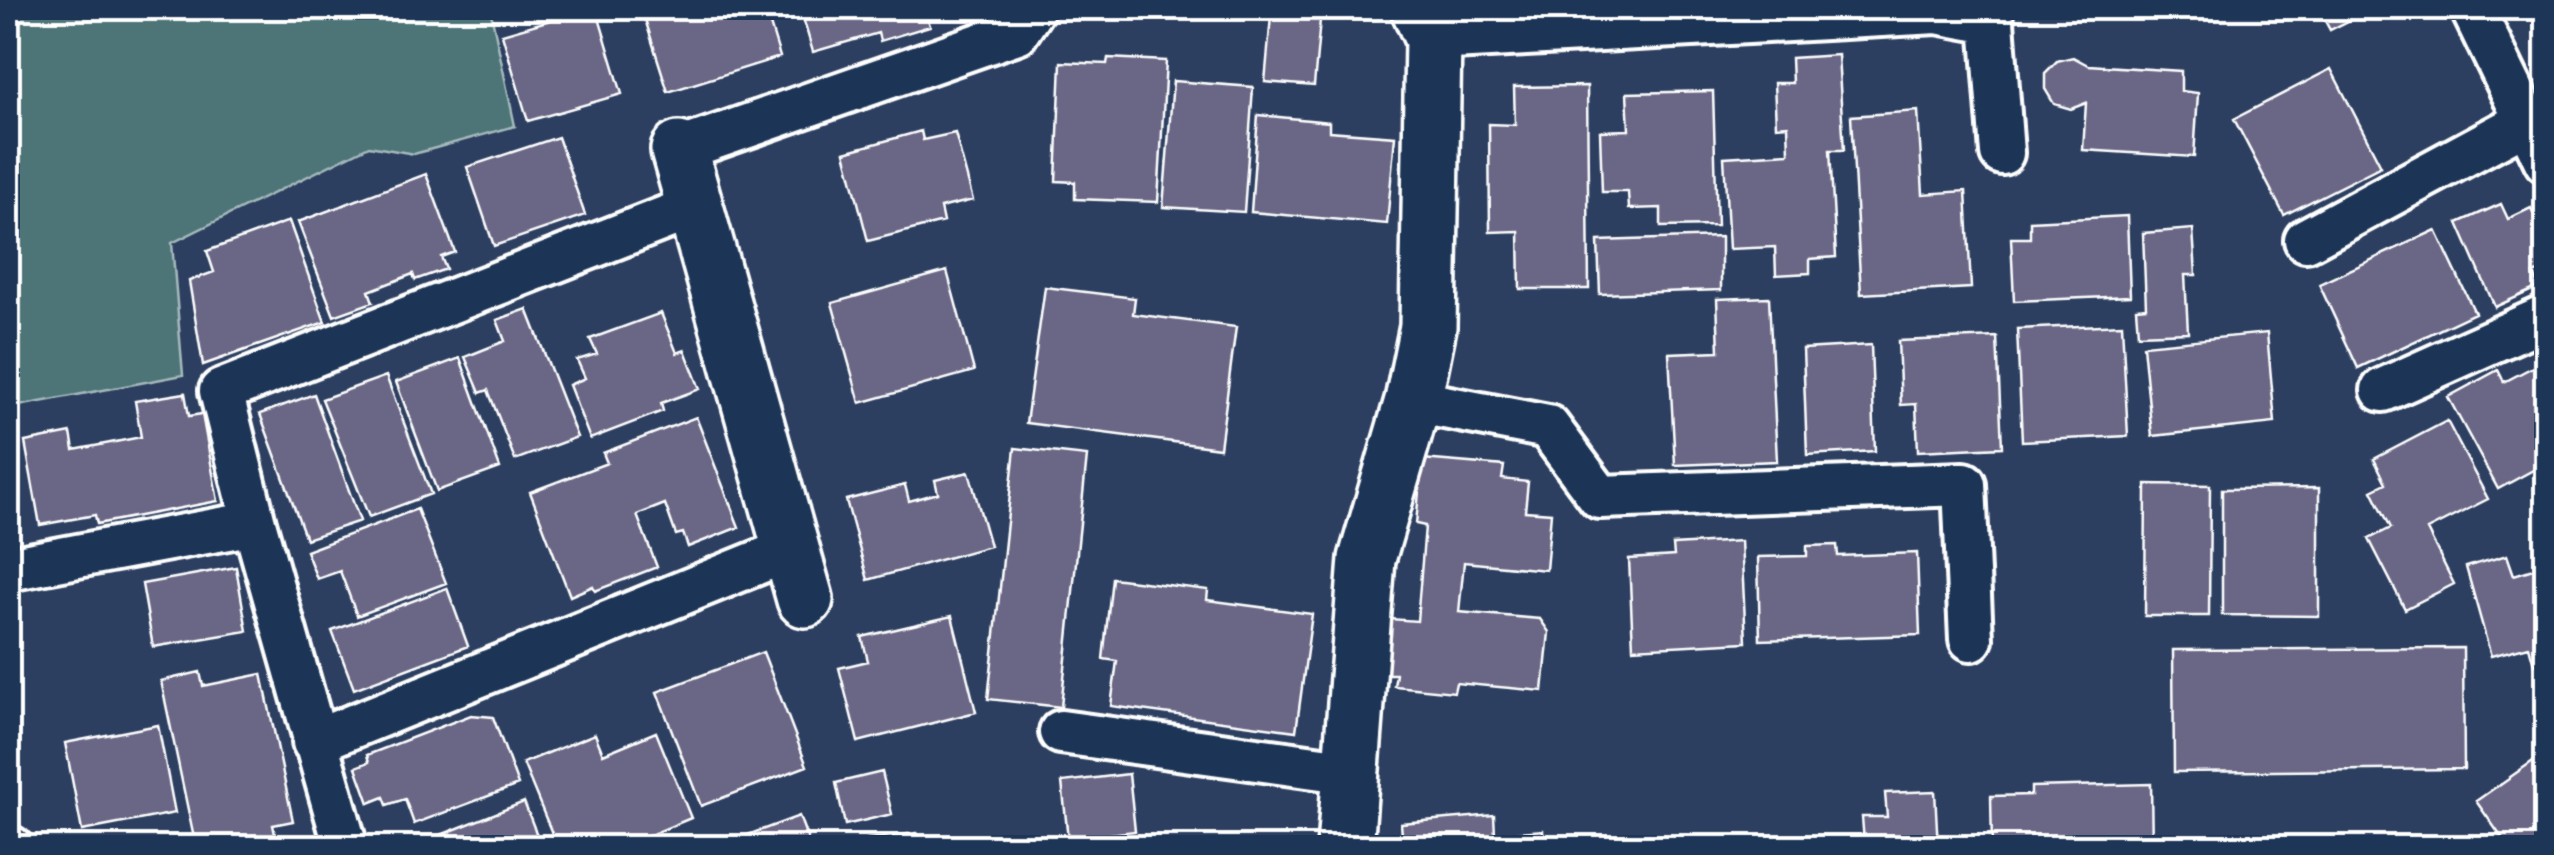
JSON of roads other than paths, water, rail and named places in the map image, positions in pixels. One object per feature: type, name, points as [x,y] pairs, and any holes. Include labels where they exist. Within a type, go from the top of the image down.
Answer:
[{"type":"street","points":[[1345,848],[1367,559],[1412,402],[1428,327],[1426,23]]},
{"type":"street","points":[[679,150],[798,574]]},
{"type":"lane","points":[[679,150],[1016,32],[1034,8]]},
{"type":"lane","points":[[2472,8],[2546,160]]},
{"type":"lane","points":[[1426,23],[1937,12],[1992,22],[2002,153]]},
{"type":"lane","points":[[2306,240],[2527,121]]},
{"type":"lane","points":[[346,848],[221,391],[696,206]]},
{"type":"lane","points":[[2383,390],[2546,317]]},
{"type":"lane","points":[[1412,402],[1548,427],[1600,497],[1964,484],[1970,639]]},
{"type":"lane","points":[[8,569],[254,523]]},
{"type":"lane","points":[[314,742],[798,574]]},
{"type":"lane","points":[[1061,732],[1351,772]]}]
